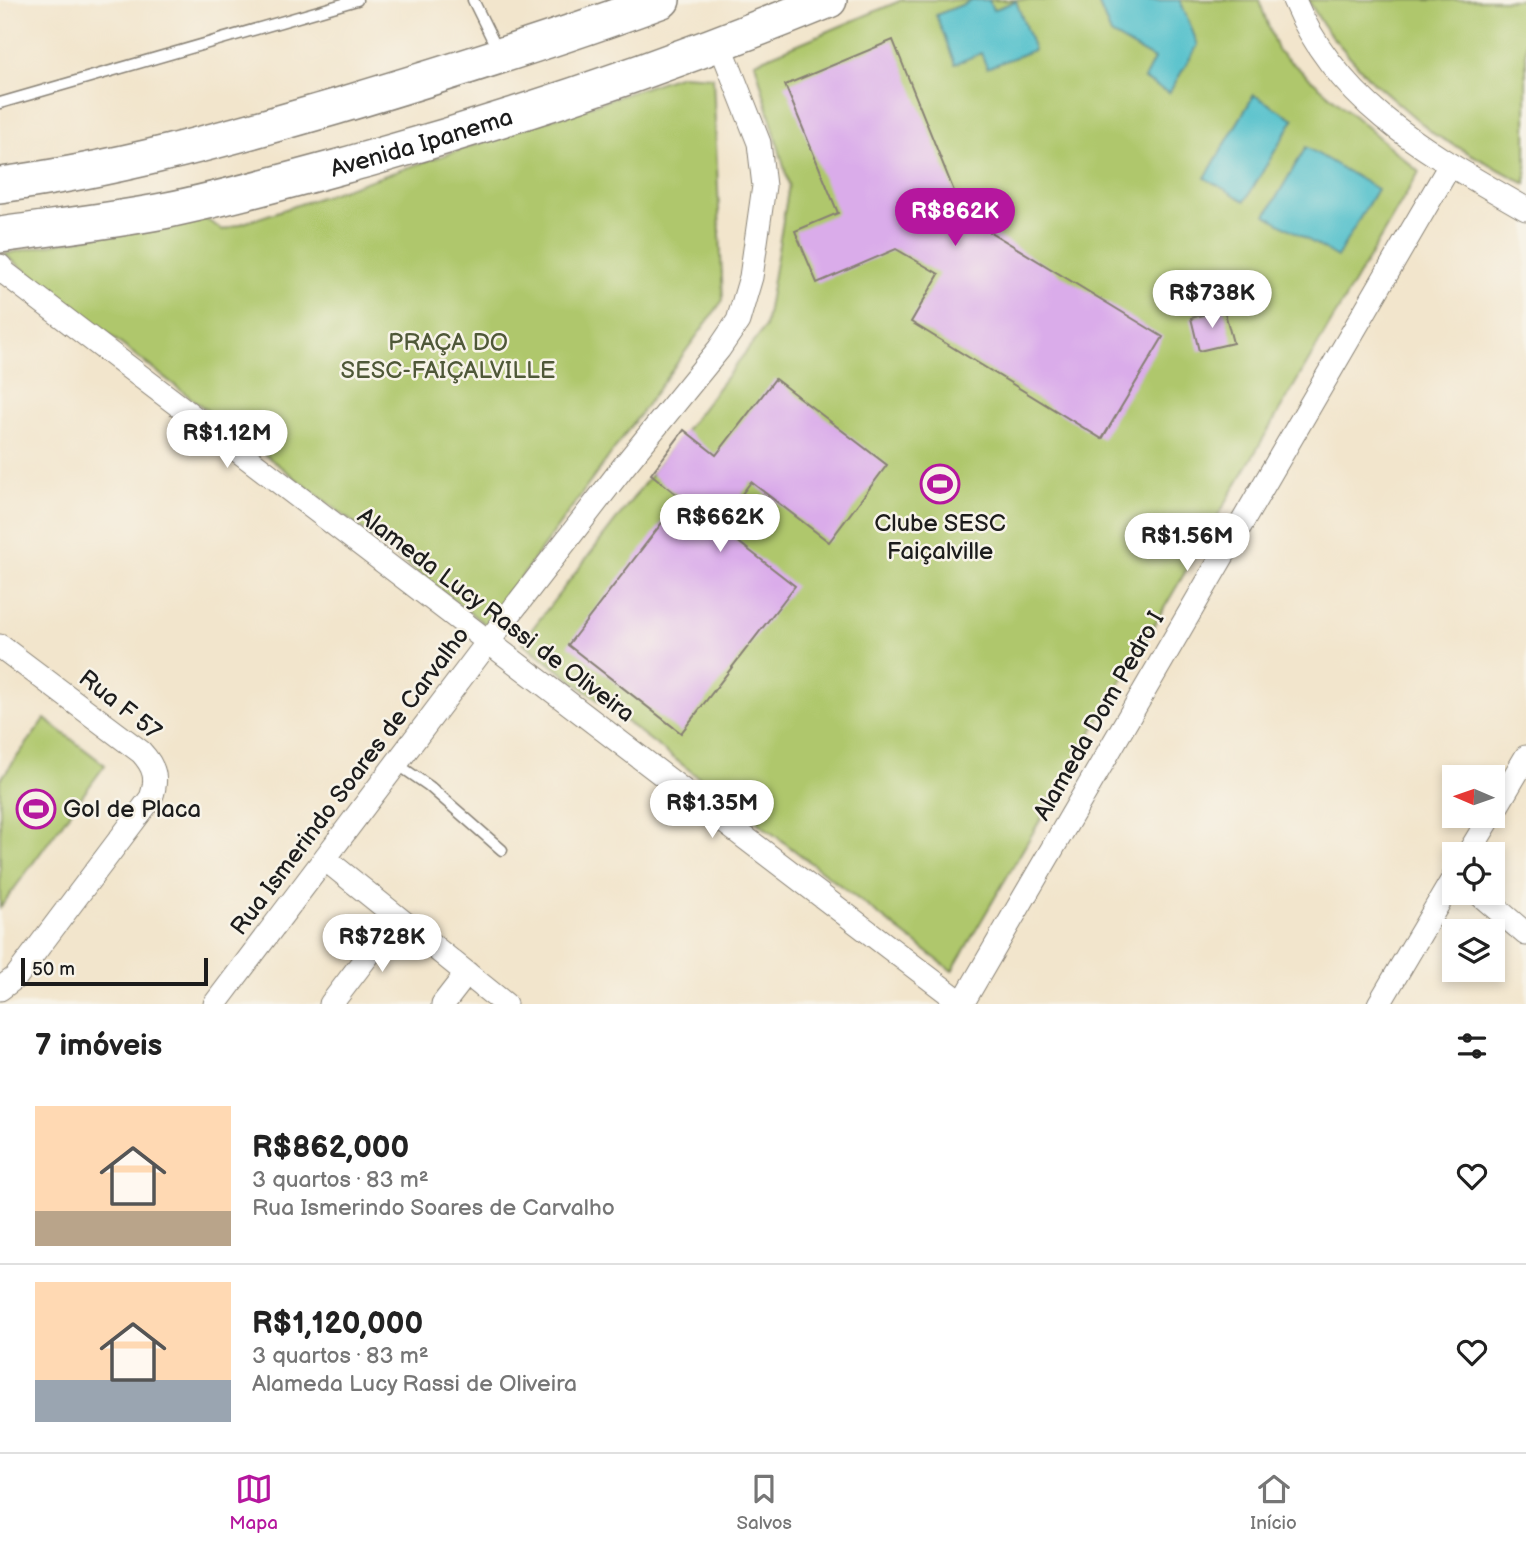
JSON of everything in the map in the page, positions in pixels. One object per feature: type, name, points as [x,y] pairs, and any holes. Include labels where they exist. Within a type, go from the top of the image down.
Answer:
[{"type":"main road","points":[[0,185],[59,177],[215,142],[500,56],[601,11],[662,0]]},
{"type":"main road","name":"Avenida Ipanema","points":[[0,236],[166,210],[286,182],[427,142],[562,100],[720,44],[828,0]]},
{"type":"street","points":[[1294,0],[1306,29],[1346,84],[1394,129],[1526,209]]},
{"type":"street","name":"Rua Ismerindo Soares de Carvalho","points":[[215,1004],[488,642],[624,466],[719,349],[738,321],[751,277],[764,186],[759,143],[720,44]]},
{"type":"street","name":"Alameda Dom Pedro I","points":[[962,1004],[1450,165]]},
{"type":"street","name":"Alameda Lucy Rassi de Oliveira","points":[[0,266],[5,273],[962,1004]]},
{"type":"street","name":"Rua F 57","points":[[0,646],[141,752],[150,762],[155,774],[155,787],[151,798],[16,977],[0,989]]},
{"type":"street","points":[[1505,792],[1526,757]]},
{"type":"street","points":[[325,859],[505,1004]]},
{"type":"street","points":[[1378,1004],[1442,897]]},
{"type":"street","points":[[1492,905],[1526,934]]},
{"type":"street","points":[[331,1004],[397,917]]},
{"type":"street","points":[[443,1004],[467,973]]},
{"type":"lane","points":[[0,103],[357,0]]},
{"type":"lane","points":[[473,0],[500,56]]},
{"type":"lane","points":[[397,764],[429,786],[502,850]]},
{"type":"green space","name":"Clube SESC Faiçalville","points":[[902,0],[1259,0],[1277,50],[1419,172],[952,971],[522,642],[765,327],[789,185],[755,62]]},
{"type":"green space","points":[[1308,0],[1526,0],[1526,184],[1435,135],[1369,78],[1326,30]]},
{"type":"green space","name":"PRAÇA DO SESC-FAIÇALVILLE","points":[[681,75],[713,77],[723,300],[486,625],[4,254],[199,215],[223,230]]},
{"type":"green space","name":"Gol de Placa","points":[[45,719],[105,765],[0,908],[0,780]]},
{"type":"water","points":[[974,0],[989,0],[993,10],[1016,1],[1034,50],[987,68],[981,53],[955,64],[936,15]]},
{"type":"water","points":[[1097,0],[1180,0],[1198,45],[1169,93],[1144,79],[1154,59],[1111,34]]},
{"type":"water","points":[[1254,95],[1294,119],[1245,201],[1205,178]]},
{"type":"water","points":[[1306,147],[1377,189],[1337,257],[1266,215]]},
{"type":"building","points":[[893,40],[964,216],[1163,337],[1102,439],[911,322],[939,274],[896,249],[817,283],[795,231],[838,213],[785,85]]},
{"type":"building","points":[[1224,309],[1233,343],[1199,351],[1191,318]]},
{"type":"building","points":[[775,379],[887,465],[829,542],[751,482],[718,526],[795,586],[681,733],[568,645],[681,498],[651,474],[684,430],[716,455]]},
{"type":"place","name":"Clube SESC Faiçalville","points":[[940,484]]},
{"type":"place","name":"Gol de Placa","points":[[36,809]]}]
